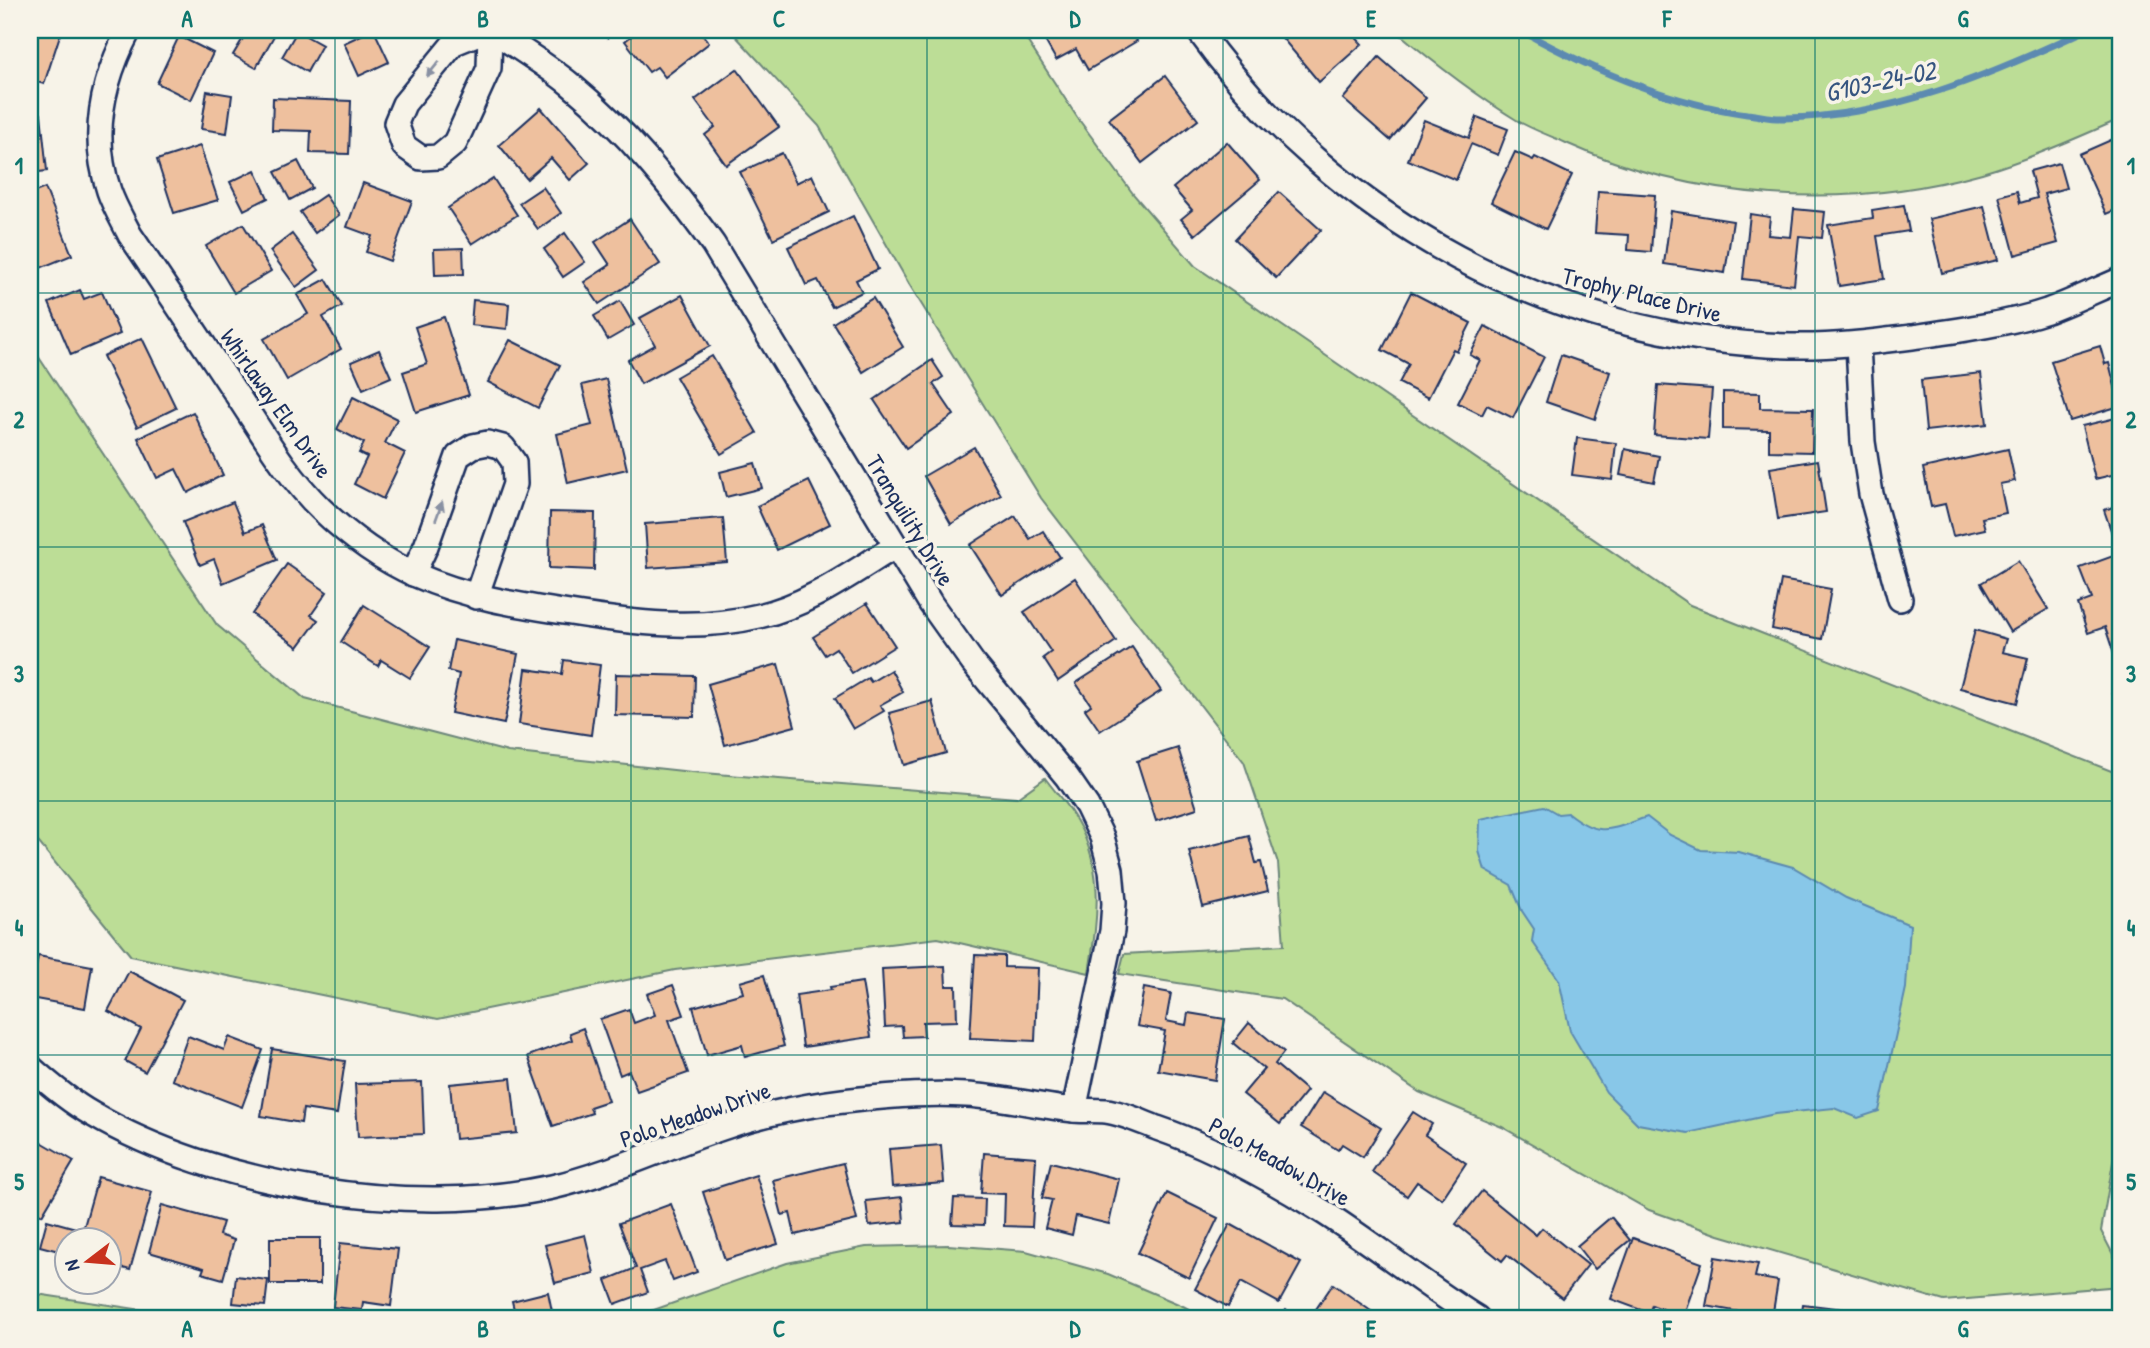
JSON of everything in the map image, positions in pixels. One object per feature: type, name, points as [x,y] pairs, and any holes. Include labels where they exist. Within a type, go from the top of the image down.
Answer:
[{"type":"street","name":"Whirlaway Elm Drive","points":[[129,30],[114,58],[104,92],[99,140],[102,167],[110,193],[130,235],[286,468],[320,508],[349,533],[413,574],[477,597],[618,620],[669,624],[731,622],[788,607],[829,587],[896,546]]},
{"type":"street","points":[[489,30],[489,68],[455,143],[438,157],[421,158],[404,146],[396,123],[404,104],[454,43],[489,30]]},
{"type":"street","name":"Tranquility Drive","points":[[489,30],[570,84],[633,142],[672,189],[713,244],[931,604],[973,663],[1067,776],[1087,806],[1102,838],[1114,903],[1112,931],[1074,1110]]},
{"type":"street","name":"Trophy Place Drive","points":[[1198,30],[1222,63],[1266,114],[1305,152],[1374,208],[1477,268],[1529,292],[1574,307],[1661,330],[1720,341],[1792,346],[1858,344],[1958,330],[2046,311],[2120,280]]},
{"type":"street","points":[[1858,344],[1863,442],[1871,494],[1900,599]]},
{"type":"street","points":[[413,574],[426,546],[458,456],[473,446],[488,443],[503,447],[514,462],[515,484],[477,597]]},
{"type":"street","name":"Polo Meadow Drive","points":[[30,1067],[89,1113],[179,1155],[274,1182],[388,1198],[499,1196],[551,1187],[604,1173],[731,1125],[826,1103],[963,1095],[1020,1100],[1074,1110],[1110,1111],[1184,1137],[1236,1162],[1318,1208],[1478,1318]]},
{"type":"green space","points":[[730,30],[1020,30],[1077,117],[1134,195],[1195,266],[1690,605],[2119,774],[2120,1122],[2101,1231],[2120,1268],[2120,1286],[1944,1301],[1719,1235],[1649,1210],[1502,1127],[1419,1092],[1282,999],[1119,974],[1124,954],[1284,945],[1278,863],[1244,762],[1041,498],[909,284],[819,126]]},
{"type":"green space","points":[[1395,30],[2120,30],[2120,119],[2017,161],[1982,173],[1930,185],[1878,193],[1825,196],[1718,188],[1615,162],[1530,127],[1470,89]]},
{"type":"green space","points":[[30,344],[217,625],[305,699],[508,752],[692,772],[1017,798],[1045,778],[1068,808],[1090,851],[1096,910],[1089,973],[938,938],[675,970],[438,1019],[131,956],[30,832]]},
{"type":"green space","points":[[948,1245],[1026,1251],[1108,1274],[1206,1318],[631,1318],[787,1263],[866,1247]]},
{"type":"green space","points":[[30,1293],[195,1318],[30,1318]]},
{"type":"water","points":[[1544,806],[1558,814],[1568,813],[1598,829],[1615,828],[1647,817],[1670,835],[1701,850],[1739,852],[1793,867],[1846,898],[1910,925],[1906,988],[1879,1111],[1858,1118],[1834,1108],[1775,1114],[1688,1133],[1638,1124],[1606,1092],[1570,1031],[1559,980],[1532,941],[1534,929],[1522,911],[1511,885],[1485,870],[1479,851],[1480,819]]},
{"type":"building","points":[[30,30],[61,32],[44,84],[30,80]]},
{"type":"building","points":[[248,30],[267,30],[275,34],[256,68],[233,55]]},
{"type":"building","points":[[372,30],[389,62],[359,76],[344,43]]},
{"type":"building","points":[[598,30],[616,30],[607,38]]},
{"type":"building","points":[[639,30],[699,30],[709,43],[665,77],[657,67],[649,72],[625,41]]},
{"type":"building","points":[[1054,30],[1131,30],[1137,41],[1088,70],[1076,49],[1056,60],[1043,37]]},
{"type":"building","points":[[1282,30],[1349,30],[1362,44],[1319,82],[1278,33]]},
{"type":"building","points":[[297,31],[322,45],[307,72],[282,57]]},
{"type":"building","points":[[179,36],[213,53],[191,100],[157,83]]},
{"type":"building","points":[[1379,57],[1426,98],[1390,140],[1343,99]]},
{"type":"building","points":[[737,69],[779,127],[726,165],[705,135],[715,127],[695,100]]},
{"type":"building","points":[[1165,76],[1198,120],[1142,163],[1109,119]]},
{"type":"building","points":[[207,91],[232,95],[227,133],[201,129]]},
{"type":"building","points":[[273,98],[351,101],[349,154],[310,153],[311,131],[272,130]]},
{"type":"building","points":[[541,108],[589,163],[570,180],[551,158],[527,179],[499,145]]},
{"type":"building","points":[[41,114],[47,171],[30,173],[30,115]]},
{"type":"building","points":[[1477,117],[1508,129],[1498,155],[1471,144],[1456,180],[1408,160],[1424,120],[1469,138]]},
{"type":"building","points":[[2120,136],[2120,208],[2106,214],[2079,154]]},
{"type":"building","points":[[1227,142],[1260,180],[1195,235],[1181,219],[1192,210],[1173,188]]},
{"type":"building","points":[[200,146],[218,200],[174,213],[157,160]]},
{"type":"building","points":[[1515,152],[1533,160],[1535,157],[1572,175],[1546,229],[1491,202]]},
{"type":"building","points":[[782,153],[796,183],[812,175],[829,212],[773,239],[740,172]]},
{"type":"building","points":[[298,161],[312,188],[290,200],[275,172]]},
{"type":"building","points":[[2059,163],[2066,188],[2044,194],[2058,243],[2015,255],[1999,196],[2017,191],[2020,203],[2037,198],[2030,171]]},
{"type":"building","points":[[255,170],[268,198],[244,210],[230,182]]},
{"type":"building","points":[[493,178],[517,215],[472,244],[448,208]]},
{"type":"building","points":[[363,183],[412,201],[390,261],[366,252],[372,236],[347,227]]},
{"type":"building","points":[[543,187],[561,213],[538,229],[519,203]]},
{"type":"building","points":[[45,188],[72,255],[33,271],[30,262],[30,194]]},
{"type":"building","points":[[1598,191],[1655,195],[1651,252],[1628,250],[1629,235],[1595,233]]},
{"type":"building","points":[[1279,192],[1321,230],[1276,278],[1235,239]]},
{"type":"building","points":[[325,195],[339,215],[315,233],[300,212]]},
{"type":"building","points":[[1904,205],[1909,231],[1877,236],[1884,279],[1839,286],[1828,225],[1873,218],[1872,210]]},
{"type":"building","points":[[1984,206],[1998,260],[1942,273],[1929,219]]},
{"type":"building","points":[[1794,209],[1825,212],[1822,238],[1799,236],[1794,285],[1743,279],[1750,214],[1770,217],[1768,235],[1791,237]]},
{"type":"building","points":[[1671,211],[1733,221],[1725,273],[1664,264]]},
{"type":"building","points":[[853,216],[878,269],[856,280],[862,292],[832,307],[818,280],[806,285],[788,247]]},
{"type":"building","points":[[630,219],[660,264],[599,304],[584,282],[610,265],[595,242]]},
{"type":"building","points":[[243,224],[271,271],[234,293],[206,246]]},
{"type":"building","points":[[565,233],[585,262],[563,277],[544,249]]},
{"type":"building","points":[[292,234],[319,270],[296,287],[270,251]]},
{"type":"building","points":[[463,248],[464,274],[435,275],[434,249]]},
{"type":"building","points":[[326,279],[342,306],[323,317],[341,349],[287,380],[264,339],[308,314],[297,295]]},
{"type":"building","points":[[80,290],[84,299],[102,292],[120,334],[71,355],[49,303]]},
{"type":"building","points":[[1411,292],[1471,323],[1457,351],[1453,349],[1428,398],[1399,383],[1409,364],[1382,350]]},
{"type":"building","points":[[682,295],[710,346],[641,384],[628,360],[655,345],[640,318]]},
{"type":"building","points":[[873,298],[903,347],[863,372],[833,323]]},
{"type":"building","points":[[473,300],[509,304],[507,329],[471,325]]},
{"type":"building","points":[[620,301],[634,325],[608,340],[594,316]]},
{"type":"building","points":[[444,317],[469,395],[416,412],[403,372],[427,364],[415,327]]},
{"type":"building","points":[[1485,326],[1544,357],[1513,418],[1487,405],[1482,415],[1458,403],[1480,360],[1470,355]]},
{"type":"building","points":[[142,338],[176,408],[137,427],[103,356]]},
{"type":"building","points":[[510,340],[560,365],[538,408],[488,382]]},
{"type":"building","points":[[2100,346],[2105,364],[2109,363],[2120,406],[2070,421],[2051,361]]},
{"type":"building","points":[[379,350],[391,377],[363,389],[351,362]]},
{"type":"building","points":[[1561,355],[1610,372],[1595,419],[1546,402]]},
{"type":"building","points":[[712,356],[757,433],[721,454],[676,377]]},
{"type":"building","points":[[932,360],[943,377],[933,384],[954,415],[906,448],[874,400]]},
{"type":"building","points":[[1981,373],[1987,424],[1926,431],[1921,380]]},
{"type":"building","points":[[606,379],[627,469],[568,483],[557,434],[592,425],[582,385]]},
{"type":"building","points":[[1658,385],[1712,389],[1708,439],[1654,435]]},
{"type":"building","points":[[1723,392],[1760,393],[1760,408],[1813,409],[1812,452],[1769,451],[1769,430],[1723,429]]},
{"type":"building","points":[[353,397],[397,419],[385,443],[405,453],[383,499],[354,484],[367,457],[359,453],[364,443],[337,429]]},
{"type":"building","points":[[193,412],[223,475],[188,493],[176,469],[157,478],[138,438]]},
{"type":"building","points":[[2120,417],[2120,473],[2095,479],[2082,426]]},
{"type":"building","points":[[1577,438],[1616,443],[1612,480],[1572,475]]},
{"type":"building","points":[[974,447],[1001,495],[951,524],[924,476]]},
{"type":"building","points":[[1625,449],[1659,456],[1654,482],[1620,475]]},
{"type":"building","points":[[2008,449],[2015,481],[2000,484],[2006,513],[1982,518],[1985,529],[1953,536],[1945,504],[1931,507],[1923,468]]},
{"type":"building","points":[[1818,460],[1826,512],[1778,519],[1770,468]]},
{"type":"building","points":[[755,463],[762,488],[726,497],[720,472]]},
{"type":"building","points":[[809,481],[830,524],[777,550],[757,506]]},
{"type":"building","points":[[233,502],[245,532],[262,525],[277,560],[223,583],[214,559],[200,565],[183,522]]},
{"type":"building","points":[[2120,505],[2120,672],[2105,627],[2088,633],[2078,604],[2092,599],[2080,568],[2119,554],[2104,510]]},
{"type":"building","points":[[550,512],[595,513],[594,570],[549,568]]},
{"type":"building","points":[[1015,516],[1030,539],[1043,531],[1060,557],[1002,595],[970,545]]},
{"type":"building","points":[[723,518],[727,562],[648,568],[645,524]]},
{"type":"building","points":[[2018,561],[2048,609],[2010,632],[1981,583]]},
{"type":"building","points":[[287,564],[327,592],[311,615],[318,620],[298,647],[252,614]]},
{"type":"building","points":[[1075,578],[1116,641],[1058,681],[1043,658],[1051,652],[1024,612]]},
{"type":"building","points":[[1781,580],[1831,589],[1822,639],[1772,629]]},
{"type":"building","points":[[867,603],[895,646],[852,673],[836,648],[825,655],[813,637]]},
{"type":"building","points":[[364,605],[430,647],[410,678],[381,660],[378,666],[341,642]]},
{"type":"building","points":[[1975,630],[2006,639],[2002,652],[2028,658],[2017,703],[1960,688]]},
{"type":"building","points":[[454,640],[518,654],[504,724],[451,713],[459,674],[448,671]]},
{"type":"building","points":[[1132,647],[1161,691],[1100,731],[1085,709],[1091,705],[1076,683]]},
{"type":"building","points":[[564,660],[600,665],[591,735],[519,724],[526,669],[562,674]]},
{"type":"building","points":[[778,664],[795,726],[725,745],[708,684]]},
{"type":"building","points":[[891,670],[903,692],[880,705],[884,711],[853,729],[835,698],[868,678],[871,682]]},
{"type":"building","points":[[616,674],[695,676],[694,717],[615,715]]},
{"type":"building","points":[[2120,688],[2120,719],[2112,691]]},
{"type":"building","points":[[932,701],[946,753],[904,765],[889,713]]},
{"type":"building","points":[[1178,748],[1197,808],[1156,821],[1137,761]]},
{"type":"building","points":[[1249,836],[1256,863],[1261,862],[1268,891],[1203,907],[1189,851]]},
{"type":"building","points":[[30,898],[38,915],[30,919]]},
{"type":"building","points":[[975,955],[1004,956],[1004,967],[1038,968],[1035,1041],[970,1038]]},
{"type":"building","points":[[38,956],[92,966],[85,1008],[30,998]]},
{"type":"building","points":[[945,966],[946,986],[956,986],[957,1021],[923,1022],[924,1036],[903,1037],[902,1026],[885,1027],[882,969]]},
{"type":"building","points":[[129,971],[183,1000],[145,1072],[125,1061],[141,1029],[108,1011]]},
{"type":"building","points":[[764,975],[784,1046],[745,1057],[742,1045],[707,1055],[693,1007],[743,993],[740,982]]},
{"type":"building","points":[[862,982],[871,1037],[803,1047],[796,995]]},
{"type":"building","points":[[673,985],[684,1015],[669,1020],[688,1073],[637,1091],[629,1071],[620,1075],[600,1019],[629,1009],[634,1023],[655,1015],[647,994]]},
{"type":"building","points":[[1144,988],[1171,993],[1166,1021],[1186,1025],[1188,1013],[1225,1019],[1215,1080],[1158,1070],[1165,1031],[1137,1026]]},
{"type":"building","points":[[1249,1023],[1284,1052],[1275,1064],[1307,1091],[1280,1124],[1243,1094],[1264,1069],[1233,1043]]},
{"type":"building","points":[[583,1028],[608,1101],[590,1107],[592,1113],[553,1126],[528,1056],[572,1040],[570,1033]]},
{"type":"building","points":[[188,1036],[224,1050],[229,1037],[263,1050],[242,1107],[172,1080]]},
{"type":"building","points":[[272,1049],[345,1061],[337,1114],[303,1109],[301,1123],[261,1116]]},
{"type":"building","points":[[511,1078],[517,1133],[455,1139],[450,1084]]},
{"type":"building","points":[[422,1082],[424,1134],[358,1137],[355,1084]]},
{"type":"building","points":[[1323,1092],[1381,1128],[1363,1157],[1342,1144],[1338,1150],[1301,1127]]},
{"type":"building","points":[[1413,1112],[1432,1124],[1425,1135],[1466,1163],[1442,1199],[1417,1182],[1407,1196],[1372,1172]]},
{"type":"building","points":[[31,1136],[74,1161],[42,1215],[30,1207]]},
{"type":"building","points":[[941,1145],[944,1183],[892,1187],[889,1149]]},
{"type":"building","points":[[984,1153],[1036,1157],[1032,1227],[1004,1226],[1005,1194],[981,1193]]},
{"type":"building","points":[[1051,1162],[1119,1179],[1109,1224],[1076,1216],[1072,1235],[1045,1228],[1052,1200],[1042,1198]]},
{"type":"building","points":[[843,1163],[857,1220],[795,1235],[790,1213],[782,1215],[773,1180]]},
{"type":"building","points":[[756,1175],[778,1244],[725,1260],[703,1192]]},
{"type":"building","points":[[98,1177],[152,1192],[130,1270],[122,1268],[122,1226],[84,1226]]},
{"type":"building","points":[[1482,1191],[1536,1235],[1542,1228],[1588,1265],[1562,1298],[1507,1255],[1502,1261],[1456,1224]]},
{"type":"building","points":[[1167,1193],[1218,1218],[1189,1278],[1138,1253]]},
{"type":"building","points":[[902,1197],[904,1222],[869,1226],[866,1201]]},
{"type":"building","points":[[954,1198],[985,1199],[984,1225],[952,1224]]},
{"type":"building","points":[[671,1204],[697,1272],[673,1281],[665,1261],[640,1270],[648,1292],[615,1304],[606,1280],[636,1268],[619,1223]]},
{"type":"building","points":[[162,1205],[223,1222],[219,1235],[234,1240],[223,1279],[202,1273],[204,1268],[149,1252]]},
{"type":"building","points":[[1611,1217],[1630,1240],[1595,1269],[1577,1246]]},
{"type":"building","points":[[47,1220],[69,1226],[52,1226],[52,1249],[40,1246]]},
{"type":"building","points":[[1230,1224],[1301,1263],[1279,1303],[1241,1282],[1228,1307],[1195,1289]]},
{"type":"building","points":[[585,1235],[594,1273],[555,1283],[545,1245]]},
{"type":"building","points":[[270,1238],[320,1238],[320,1284],[270,1284]]},
{"type":"building","points":[[1633,1238],[1702,1263],[1683,1317],[1652,1305],[1649,1313],[1611,1299]]},
{"type":"building","points":[[340,1243],[398,1249],[391,1306],[363,1302],[362,1310],[333,1307]]},
{"type":"building","points":[[1715,1257],[1758,1264],[1755,1277],[1778,1281],[1772,1318],[1739,1318],[1740,1312],[1706,1306]]},
{"type":"building","points":[[236,1276],[268,1280],[265,1306],[233,1303]]},
{"type":"building","points":[[1333,1284],[1378,1316],[1377,1318],[1310,1318]]},
{"type":"building","points":[[548,1292],[553,1316],[516,1318],[512,1301]]},
{"type":"building","points":[[1803,1304],[1853,1310],[1852,1318],[1801,1318]]},
{"type":"building","points":[[1286,1310],[1298,1318],[1280,1318]]},
{"type":"waterway","name":"G103-24-02","points":[[1520,30],[1601,71],[1658,93],[1717,109],[1779,118],[1824,116],[1902,102],[2013,63],[2086,30]]}]
